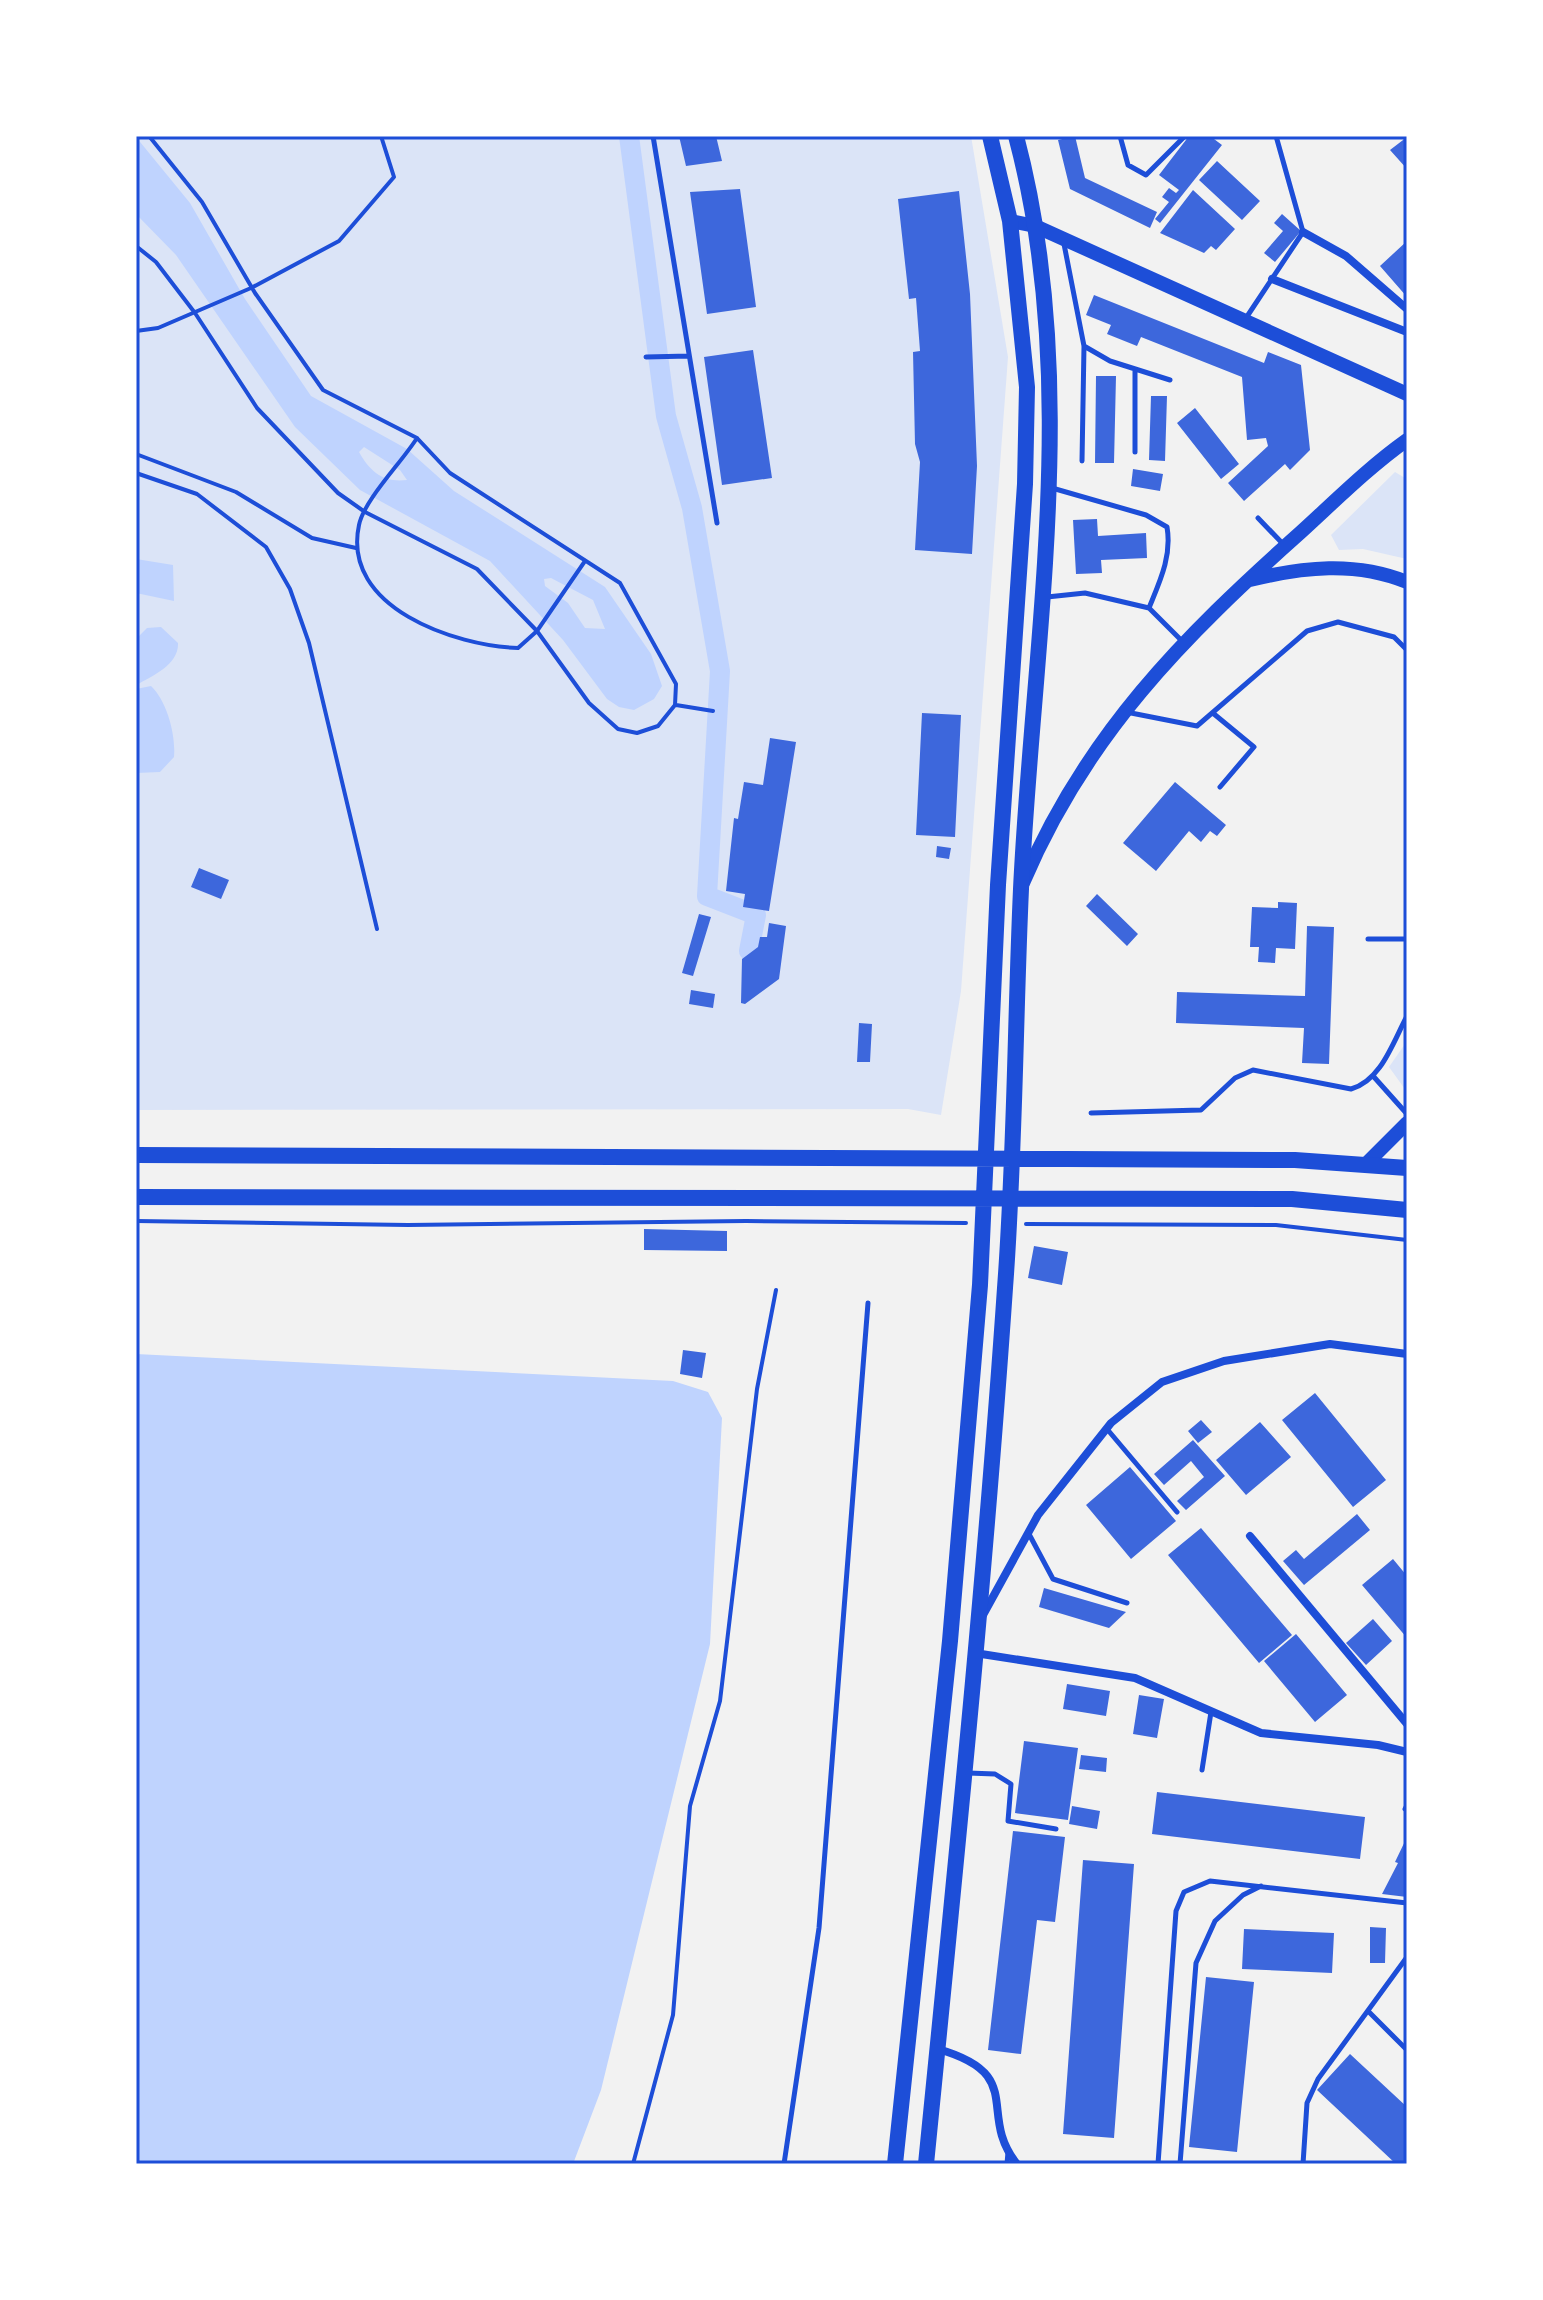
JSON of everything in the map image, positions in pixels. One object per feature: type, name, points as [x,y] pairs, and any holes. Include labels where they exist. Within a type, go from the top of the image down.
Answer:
[{"type":"main road","points":[[895,2164],[950,1641],[980,1285],[1027,387],[1010,221],[990,136]]},
{"type":"main road","points":[[926,2164],[1006,1285],[1021,887],[1050,487],[1051,384],[1035,226],[1016,136]]},
{"type":"main road","points":[[1010,221],[1035,226],[1407,394]]},
{"type":"main road","points":[[1021,887],[1046,829],[1069,787],[1122,711],[1246,581],[1407,440]]},
{"type":"main road","points":[[1246,581],[1317,567],[1372,571],[1407,582]]},
{"type":"main road","points":[[1367,1163],[1407,1123]]},
{"type":"main road","points":[[136,1155],[1367,1163],[1407,1168]]},
{"type":"main road","points":[[136,1197],[1292,1199],[1407,1210]]},
{"type":"street","points":[[1303,232],[1346,256],[1407,309]]},
{"type":"street","points":[[1272,279],[1407,332]]},
{"type":"street","points":[[976,1627],[1038,1515],[1107,1429],[1162,1382],[1224,1361],[1330,1344],[1407,1354]]},
{"type":"street","points":[[1250,1536],[1407,1724]]},
{"type":"street","points":[[974,1653],[1135,1678],[1261,1733],[1378,1745],[1407,1752]]},
{"type":"street","points":[[938,2049],[965,2057],[993,2082],[999,2097],[1001,2137],[1017,2164]]},
{"type":"lane","points":[[653,136],[717,523]]},
{"type":"lane","points":[[1120,136],[1128,165],[1146,175],[1185,136]]},
{"type":"lane","points":[[1245,320],[1303,232],[1276,136]]},
{"type":"lane","points":[[1063,239],[1084,346],[1082,461]]},
{"type":"lane","points":[[1084,346],[1135,369],[1170,380]]},
{"type":"lane","points":[[646,357],[689,357]]},
{"type":"lane","points":[[1135,369],[1135,452]]},
{"type":"lane","points":[[1050,487],[1146,515],[1167,527],[1170,544],[1163,574],[1149,608]]},
{"type":"lane","points":[[1258,518],[1285,546]]},
{"type":"lane","points":[[1042,598],[1085,593],[1149,608],[1185,644]]},
{"type":"lane","points":[[1122,711],[1197,726],[1307,631],[1338,622],[1394,637],[1407,650]]},
{"type":"lane","points":[[1214,714],[1254,747],[1220,787]]},
{"type":"lane","points":[[1368,939],[1407,939]]},
{"type":"lane","points":[[1091,1113],[1201,1110],[1235,1078],[1253,1070],[1351,1089],[1363,1086],[1374,1077],[1407,1016]]},
{"type":"lane","points":[[1374,1077],[1407,1114]]},
{"type":"lane","points":[[784,2164],[819,1928],[868,1303]]},
{"type":"lane","points":[[1107,1429],[1177,1512]]},
{"type":"lane","points":[[1029,1533],[1053,1579],[1127,1603]]},
{"type":"lane","points":[[1202,1770],[1211,1712]]},
{"type":"lane","points":[[963,1773],[995,1774],[1011,1784],[1008,1821],[1056,1829]]},
{"type":"lane","points":[[1158,2164],[1176,1911],[1184,1892],[1196,1884],[1210,1881],[1407,1903]]},
{"type":"lane","points":[[1180,2164],[1196,1963],[1215,1921],[1243,1895],[1262,1885]]},
{"type":"lane","points":[[1303,2164],[1307,2103],[1318,2079],[1407,1957]]},
{"type":"lane","points":[[1369,2012],[1407,2050]]},
{"type":"lane","points":[[1007,2164],[1008,2152]]},
{"type":"path","points":[[136,246],[156,262],[195,313],[257,408],[338,493],[365,512],[477,569],[537,631],[589,703],[618,729],[637,733],[658,726],[675,705],[676,684],[620,583],[450,473],[417,438],[323,390],[251,288],[202,202],[149,136]]},
{"type":"path","points":[[136,331],[158,328],[195,313],[251,288],[339,241],[394,177],[381,136]]},
{"type":"path","points":[[417,438],[359,522],[356,548],[367,577],[396,609],[436,633],[487,647],[518,648],[537,631],[585,561]]},
{"type":"path","points":[[136,454],[236,492],[312,538],[356,548]]},
{"type":"path","points":[[136,473],[197,494],[266,547],[290,589],[309,643],[377,929]]},
{"type":"path","points":[[675,705],[713,711]]},
{"type":"path","points":[[136,1221],[408,1225],[746,1221],[977,1224]]},
{"type":"path","points":[[1022,1224],[1276,1225],[1407,1240]]},
{"type":"path","points":[[633,2164],[673,2015],[690,1806],[720,1701],[757,1389],[776,1290]]},
{"type":"shaded area","points":[[136,136],[971,136],[1008,357],[961,991],[941,1115],[908,1109],[136,1110]]},
{"type":"shaded area","points":[[1395,472],[1405,478],[1407,486],[1407,559],[1363,549],[1339,550],[1331,535]]},
{"type":"shaded area","points":[[1407,1041],[1407,1092],[1389,1067]]},
{"type":"water","points":[[136,137],[190,203],[245,299],[311,396],[407,449],[454,491],[605,587],[651,654],[662,686],[654,699],[634,710],[619,707],[607,699],[563,640],[490,561],[360,490],[295,427],[176,255],[136,214]],"holes":[[[364,447],[400,470],[407,480],[391,480],[378,475],[359,452]],[[551,578],[593,600],[605,629],[585,628],[568,603],[545,586],[544,579]]]},
{"type":"water","points":[[136,559],[173,565],[174,601],[136,593]]},
{"type":"water","points":[[161,627],[178,643],[174,657],[164,668],[136,685],[136,639],[147,628]]},
{"type":"water","points":[[151,686],[162,700],[169,719],[174,757],[160,772],[136,773],[136,689]]},
{"type":"water","points":[[136,1354],[673,1381],[708,1392],[722,1418],[710,1644],[601,2090],[573,2164],[136,2164]]},
{"type":"building","points":[[679,136],[716,136],[722,161],[686,166]]},
{"type":"building","points":[[1075,136],[1085,178],[1157,212],[1150,228],[1070,189],[1058,140]]},
{"type":"building","points":[[1189,136],[1210,136],[1222,145],[1160,223],[1155,219],[1169,202],[1162,197],[1169,188],[1176,193],[1179,190],[1159,175]]},
{"type":"building","points":[[1407,137],[1407,169],[1390,150]]},
{"type":"building","points":[[1217,161],[1260,201],[1242,220],[1199,180]]},
{"type":"building","points":[[740,189],[756,307],[707,314],[690,192]]},
{"type":"building","points":[[1193,190],[1235,229],[1216,250],[1211,246],[1204,253],[1160,233]]},
{"type":"building","points":[[959,191],[970,294],[977,466],[972,554],[915,550],[920,462],[915,444],[913,352],[920,351],[916,298],[909,299],[898,199]]},
{"type":"building","points":[[1282,214],[1301,231],[1275,262],[1264,253],[1283,231],[1274,223]]},
{"type":"building","points":[[1407,241],[1407,297],[1380,266]]},
{"type":"building","points":[[1094,295],[1264,363],[1268,352],[1301,365],[1310,450],[1290,470],[1285,464],[1244,501],[1228,483],[1268,446],[1266,438],[1247,440],[1242,377],[1141,337],[1137,346],[1107,334],[1111,325],[1086,315]]},
{"type":"building","points":[[753,350],[772,478],[722,485],[704,357]]},
{"type":"building","points":[[1096,376],[1116,376],[1114,463],[1095,463]]},
{"type":"building","points":[[1151,396],[1167,396],[1165,461],[1149,460]]},
{"type":"building","points":[[1195,408],[1239,464],[1221,479],[1177,423]]},
{"type":"building","points":[[1133,469],[1163,474],[1160,491],[1131,486]]},
{"type":"building","points":[[1097,519],[1098,536],[1146,533],[1147,558],[1101,560],[1102,573],[1076,574],[1073,520]]},
{"type":"building","points":[[922,713],[961,715],[955,837],[916,835]]},
{"type":"building","points":[[770,738],[796,742],[769,911],[743,907],[745,894],[726,891],[734,818],[738,819],[744,782],[763,785]]},
{"type":"building","points":[[1175,782],[1226,825],[1217,836],[1210,831],[1201,842],[1189,831],[1156,871],[1123,843]]},
{"type":"building","points":[[937,846],[951,848],[949,859],[936,857]]},
{"type":"building","points":[[199,868],[229,880],[221,899],[191,887]]},
{"type":"building","points":[[1097,894],[1138,934],[1127,946],[1086,906]]},
{"type":"building","points":[[1278,902],[1297,903],[1295,949],[1276,948],[1275,963],[1258,962],[1259,947],[1250,947],[1252,907],[1278,908]]},
{"type":"building","points":[[699,914],[711,917],[693,976],[682,973]]},
{"type":"building","points":[[769,923],[786,926],[779,979],[745,1004],[741,1003],[742,959],[758,947],[760,937],[767,937]]},
{"type":"building","points":[[1307,926],[1334,927],[1329,1064],[1302,1063],[1304,1028],[1176,1023],[1177,992],[1305,996]]},
{"type":"building","points":[[691,990],[715,994],[713,1008],[689,1004]]},
{"type":"building","points":[[859,1023],[872,1024],[870,1062],[857,1062]]},
{"type":"building","points":[[644,1229],[727,1231],[727,1251],[644,1250]]},
{"type":"building","points":[[1034,1246],[1068,1252],[1062,1285],[1028,1278]]},
{"type":"building","points":[[683,1350],[706,1353],[702,1378],[680,1374]]},
{"type":"building","points":[[1315,1393],[1386,1480],[1353,1507],[1282,1420]]},
{"type":"building","points":[[1201,1420],[1212,1432],[1198,1443],[1188,1431]]},
{"type":"building","points":[[1260,1422],[1291,1457],[1246,1495],[1216,1460]]},
{"type":"building","points":[[1193,1440],[1225,1476],[1186,1510],[1177,1501],[1204,1477],[1191,1461],[1164,1485],[1154,1474]]},
{"type":"building","points":[[1130,1467],[1176,1521],[1131,1559],[1086,1505]]},
{"type":"building","points":[[1357,1514],[1370,1530],[1304,1585],[1283,1561],[1296,1550],[1304,1559]]},
{"type":"building","points":[[1201,1528],[1292,1635],[1259,1663],[1168,1555]]},
{"type":"building","points":[[1393,1559],[1407,1576],[1407,1638],[1362,1585]]},
{"type":"building","points":[[1044,1588],[1126,1612],[1109,1628],[1039,1607]]},
{"type":"building","points":[[1373,1619],[1392,1641],[1366,1665],[1346,1643]]},
{"type":"building","points":[[1296,1634],[1347,1695],[1315,1722],[1264,1661]]},
{"type":"building","points":[[1067,1684],[1110,1691],[1106,1716],[1063,1709]]},
{"type":"building","points":[[1139,1695],[1164,1699],[1157,1738],[1133,1734]]},
{"type":"building","points":[[1024,1741],[1078,1748],[1068,1820],[1015,1813]]},
{"type":"building","points":[[1081,1755],[1107,1758],[1106,1772],[1079,1769]]},
{"type":"building","points":[[1157,1792],[1365,1817],[1360,1859],[1152,1834]]},
{"type":"building","points":[[1072,1806],[1100,1811],[1097,1829],[1069,1824]]},
{"type":"building","points":[[1013,1831],[1065,1837],[1055,1922],[1037,1920],[1021,2054],[988,2050]]},
{"type":"building","points":[[1407,1837],[1407,1897],[1382,1894],[1398,1863],[1395,1862]]},
{"type":"building","points":[[1083,1860],[1134,1864],[1114,2138],[1063,2134]]},
{"type":"building","points":[[1370,1927],[1386,1928],[1385,1963],[1370,1963]]},
{"type":"building","points":[[1244,1929],[1334,1933],[1332,1973],[1242,1969]]},
{"type":"building","points":[[1206,1977],[1254,1982],[1237,2152],[1189,2147]]},
{"type":"building","points":[[1350,2054],[1407,2107],[1407,2164],[1396,2164],[1317,2090]]},
{"type":"waterway","points":[[629,136],[666,416],[692,508],[720,671],[707,896],[756,915],[749,951]]}]
